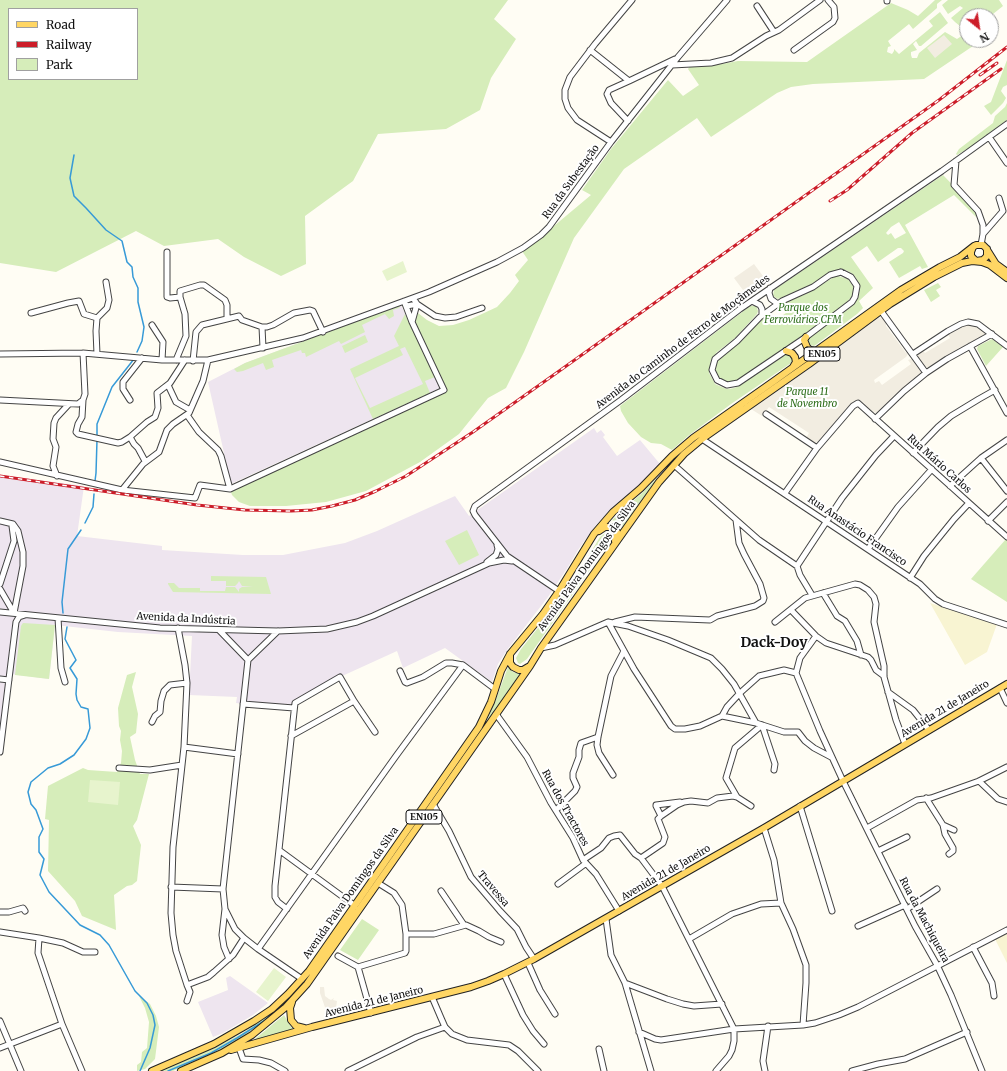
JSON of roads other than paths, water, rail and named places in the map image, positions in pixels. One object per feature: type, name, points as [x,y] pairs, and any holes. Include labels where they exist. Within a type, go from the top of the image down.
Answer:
[{"type":"main road","points":[[1007,272],[996,264],[987,249],[978,245],[972,249],[972,258],[990,265],[1007,278]]},
{"type":"main road","name":"Avenida Paiva Domingos da Silva","points":[[302,979],[472,736],[486,713],[501,671],[510,654],[559,592],[594,534],[613,512],[641,488],[689,441],[902,290],[978,245]]},
{"type":"main road","points":[[978,261],[986,258],[988,254],[987,249]]},
{"type":"main road","name":"Avenida Paiva Domingos da Silva","points":[[294,999],[307,984],[530,666],[541,648],[659,482],[674,465],[702,439],[909,292],[934,277],[962,264],[978,261]]},
{"type":"main road","points":[[806,336],[804,340],[807,347],[810,350],[816,351]]},
{"type":"main road","points":[[786,351],[792,353],[796,359],[796,362],[791,369]]},
{"type":"main road","points":[[594,534],[605,527],[614,527],[617,532],[613,547]]},
{"type":"main road","points":[[510,654],[510,663],[516,670],[523,670],[530,666]]},
{"type":"main road","name":"Avenida 21 de Janeiro","points":[[222,1053],[312,1027],[432,997],[488,981],[528,963],[764,828],[1007,684]]},
{"type":"main road","name":"EN105","points":[[152,1071],[203,1049],[242,1029],[272,1009],[302,979]]},
{"type":"main road","points":[[294,999],[290,1008],[290,1017],[293,1024],[299,1027],[312,1027]]},
{"type":"main road","name":"EN105","points":[[182,1071],[222,1053],[261,1028],[294,999]]},
{"type":"street","points":[[610,142],[577,120],[568,108],[565,99],[565,90],[570,77],[590,50],[632,0]]},
{"type":"street","name":"Rua da Subestação","points":[[0,354],[83,353],[162,360],[208,360],[290,342],[323,332],[405,304],[413,298],[498,262],[523,248],[549,227],[561,213],[610,142],[678,57],[727,0]]},
{"type":"street","points":[[672,65],[721,61],[732,58],[803,14],[820,0]]},
{"type":"street","points":[[794,50],[833,22],[835,18],[834,7],[828,0]]},
{"type":"street","points":[[757,6],[774,32]]},
{"type":"street","points":[[590,50],[629,81]]},
{"type":"street","points":[[628,121],[611,102],[607,94],[609,90],[678,57]]},
{"type":"street","name":"Avenida do Caminho de Ferro de Moçâmedes","points":[[559,592],[507,556],[475,515],[473,511],[475,506],[604,413],[770,288],[956,161],[1007,124]]},
{"type":"street","points":[[988,137],[1007,163]]},
{"type":"street","points":[[956,161],[954,185],[978,211],[983,225],[983,234]]},
{"type":"street","points":[[978,245],[983,234],[1003,211],[999,198]]},
{"type":"street","points":[[167,252],[167,297],[170,298],[180,296]]},
{"type":"street","points":[[841,272],[851,276],[857,286],[857,292],[852,302],[786,351],[738,383],[727,385],[717,380],[712,370],[715,359],[737,341],[762,315],[778,304],[813,287],[836,273],[841,272]]},
{"type":"street","points":[[97,354],[97,318],[107,308],[108,303],[106,282]]},
{"type":"street","points":[[176,360],[186,336],[185,314],[180,291],[200,285],[204,286],[225,300],[227,305],[227,318]]},
{"type":"street","points":[[770,288],[769,293],[771,299],[778,304]]},
{"type":"street","points":[[413,298],[416,304],[435,316],[444,318],[456,317],[482,308]]},
{"type":"street","points":[[31,313],[79,301],[84,314],[97,318]]},
{"type":"street","points":[[752,301],[760,304],[763,312],[762,315]]},
{"type":"street","points":[[0,462],[122,490],[196,498],[200,486],[230,489],[444,390],[405,304],[416,304]]},
{"type":"street","points":[[412,322],[415,315],[416,304]]},
{"type":"street","points":[[193,361],[196,332],[198,328],[202,325],[227,318],[239,316],[242,320],[262,327],[267,327],[294,313],[310,310],[315,315],[323,332]]},
{"type":"street","points":[[881,311],[926,373]]},
{"type":"street","points":[[913,354],[948,331],[968,322],[978,324],[1007,346]]},
{"type":"street","points":[[152,325],[163,342],[162,360]]},
{"type":"street","points":[[262,327],[263,348]]},
{"type":"street","points":[[875,418],[926,373],[992,334]]},
{"type":"street","points":[[970,346],[1007,413]]},
{"type":"street","points":[[83,353],[85,394],[83,400],[82,417],[76,432],[80,436],[118,443],[130,437],[155,417],[158,408],[157,393],[168,385],[185,360]]},
{"type":"street","points":[[130,400],[123,389],[123,382],[142,358]]},
{"type":"street","points":[[122,490],[145,461],[159,452],[167,430],[187,415],[203,381],[208,360]]},
{"type":"street","points":[[168,385],[176,402],[190,410]]},
{"type":"street","points":[[913,453],[951,416],[995,390]]},
{"type":"street","points":[[0,400],[78,404],[83,400]]},
{"type":"street","name":"Rua Mário Carlos","points":[[817,448],[853,406],[858,403],[1007,537]]},
{"type":"street","points":[[57,476],[53,466],[56,447],[53,439],[54,423],[56,418],[69,404]]},
{"type":"street","points":[[766,414],[817,448],[785,493]]},
{"type":"street","points":[[187,415],[199,432],[218,450],[230,489]]},
{"type":"street","points":[[797,566],[826,521],[859,476],[894,436]]},
{"type":"street","points":[[130,437],[145,461]]},
{"type":"street","name":"Rua Anastácio Francisco","points":[[702,439],[920,584],[935,599],[943,604],[1007,625]]},
{"type":"street","points":[[950,486],[981,458],[1007,440]]},
{"type":"street","points":[[981,458],[1007,491]]},
{"type":"street","points":[[674,465],[759,540],[797,566],[800,575],[812,595]]},
{"type":"street","points":[[868,549],[898,507],[932,469]]},
{"type":"street","points":[[988,521],[1007,502]]},
{"type":"street","points":[[910,578],[935,542],[969,503]]},
{"type":"street","points":[[0,520],[13,524],[18,531],[23,552],[23,566],[14,613]]},
{"type":"street","points":[[541,648],[555,645],[608,622],[615,622],[635,617],[710,620],[717,616],[755,606],[763,601],[764,598],[760,584],[739,543],[736,520]]},
{"type":"street","points":[[0,584],[14,541],[13,529],[10,523]]},
{"type":"street","name":"Avenida da Indústria","points":[[478,568],[496,555],[498,549],[497,544]]},
{"type":"street","name":"Avenida da Indústria","points":[[0,612],[178,628],[278,631],[327,629],[357,622],[497,561],[504,560],[514,562]]},
{"type":"street","points":[[775,622],[801,600],[812,595],[858,584],[868,590],[874,597],[876,608],[874,622],[884,666],[884,676],[896,720],[905,744]]},
{"type":"street","points":[[0,589],[14,613]]},
{"type":"street","points":[[823,593],[837,616],[845,621],[857,641],[861,655]]},
{"type":"street","points":[[791,610],[816,636],[826,643],[868,657],[876,670],[884,676]]},
{"type":"street","points":[[0,752],[16,622],[19,617],[25,614]]},
{"type":"street","points":[[58,618],[61,668],[65,682]]},
{"type":"street","points":[[608,622],[634,669],[671,726],[676,729],[700,726],[722,716],[727,707],[751,681],[766,673],[784,670],[796,673],[800,658],[816,636]]},
{"type":"street","points":[[615,622],[668,640],[711,658],[722,669],[740,693],[749,712],[759,724],[775,764],[774,770]]},
{"type":"street","points":[[178,628],[187,683],[184,747],[173,847],[171,913],[176,951],[190,992],[187,1001]]},
{"type":"street","points":[[219,630],[248,660]]},
{"type":"street","points":[[229,959],[224,947],[222,935],[225,909],[223,889],[248,660],[278,631]]},
{"type":"street","points":[[613,774],[599,753],[597,745],[611,676],[624,650]]},
{"type":"street","points":[[400,671],[404,682],[407,683],[423,677],[446,663],[463,665],[495,689]]},
{"type":"street","points":[[258,949],[463,665]]},
{"type":"street","name":"Rua da Machiqueira","points":[[796,673],[843,781],[906,907],[937,965],[982,1071]]},
{"type":"street","points":[[287,909],[278,902],[275,897],[295,703],[340,677],[375,732]]},
{"type":"street","points":[[0,679],[9,680]]},
{"type":"street","points":[[152,722],[155,716],[160,712],[164,691],[170,686],[187,683]]},
{"type":"street","points":[[1000,688],[1007,703]]},
{"type":"street","points":[[888,692],[913,710],[929,730]]},
{"type":"street","points":[[291,736],[354,701]]},
{"type":"street","points":[[243,704],[294,708]]},
{"type":"street","name":"Rua dos Tractores","points":[[496,714],[527,757],[573,838],[584,862],[596,874],[619,911]]},
{"type":"street","points":[[722,716],[759,724],[784,732],[798,732],[805,741],[814,748],[832,757]]},
{"type":"street","points":[[736,797],[726,778],[735,748],[759,724]]},
{"type":"street","points":[[556,810],[577,788],[573,778],[573,773],[579,758],[578,750],[580,743],[598,738]]},
{"type":"street","points":[[184,747],[238,754]]},
{"type":"street","points":[[119,768],[150,770],[182,765]]},
{"type":"street","points":[[867,828],[917,800],[931,798],[979,781],[1007,767]]},
{"type":"street","points":[[979,781],[998,799],[1007,802]]},
{"type":"street","points":[[661,816],[656,806],[658,803],[708,803],[717,798],[733,796],[751,806]]},
{"type":"street","points":[[926,798],[943,825],[945,834],[953,848],[952,852],[949,854]]},
{"type":"street","points":[[641,858],[665,840],[658,819],[684,802]]},
{"type":"street","name":"Travessa","points":[[433,804],[449,831],[471,877],[517,929],[534,960]]},
{"type":"street","points":[[800,806],[832,911]]},
{"type":"street","points":[[943,825],[954,830]]},
{"type":"street","points":[[764,828],[774,860],[781,903],[793,929],[807,970],[803,1025]]},
{"type":"street","points":[[558,884],[601,848],[609,838],[614,836],[620,835],[635,854],[641,858],[662,886],[734,1029],[732,1050],[729,1056],[716,1071]]},
{"type":"street","points":[[878,851],[907,837]]},
{"type":"street","points":[[279,850],[354,905]]},
{"type":"street","points":[[338,956],[358,967],[405,953],[406,934],[402,905],[394,893],[378,883]]},
{"type":"street","points":[[171,887],[223,889]]},
{"type":"street","points":[[858,926],[906,907],[937,889]]},
{"type":"street","points":[[441,891],[464,925]]},
{"type":"street","points":[[689,939],[732,914],[761,904],[781,903]]},
{"type":"street","points":[[0,912],[9,912],[23,908],[25,911]]},
{"type":"street","points":[[225,909],[235,929],[244,938],[302,979]]},
{"type":"street","points":[[606,919],[611,955],[625,982],[651,1071]]},
{"type":"street","points":[[406,934],[434,934],[464,925],[501,942]]},
{"type":"street","points":[[639,1032],[655,1039],[662,1040],[734,1029],[803,1025],[826,1019],[858,1007],[1007,930]]},
{"type":"street","points":[[0,932],[63,943],[83,952],[95,952]]},
{"type":"street","points":[[39,938],[38,953],[62,1024],[82,1071]]},
{"type":"street","points":[[188,985],[208,977],[229,959],[244,938]]},
{"type":"street","points":[[973,947],[992,982],[994,996]]},
{"type":"street","points":[[528,963],[540,990],[555,1014]]},
{"type":"street","points":[[358,967],[370,1013]]},
{"type":"street","points":[[504,974],[523,1015],[533,1031],[544,1044]]},
{"type":"street","points":[[625,982],[683,1004],[694,1006],[722,1004]]},
{"type":"street","points":[[432,997],[440,1018],[452,1034],[467,1040],[509,1045],[518,1050],[538,1071]]},
{"type":"street","points":[[0,1021],[21,1071]]},
{"type":"street","points":[[0,1048],[62,1024]]},
{"type":"street","points":[[348,1071],[417,1037],[445,1026]]},
{"type":"street","points":[[765,1071],[763,1060],[768,1026]]},
{"type":"street","points":[[854,1071],[905,1059],[966,1032]]},
{"type":"street","points":[[239,1048],[243,1059],[259,1060],[271,1063],[285,1071]]},
{"type":"street","points":[[599,1049],[604,1071]]},
{"type":"waterway","points":[[74,155],[70,178],[74,196],[106,230],[122,241],[127,262],[132,267],[133,277],[138,288],[138,302],[144,327],[142,341],[137,352]]},
{"type":"waterway","points":[[97,437],[97,424],[112,387],[134,359]]},
{"type":"waterway","points":[[95,481],[97,440]]},
{"type":"waterway","points":[[85,523],[93,507],[94,494]]},
{"type":"waterway","points":[[63,613],[62,602],[68,549],[81,530]]},
{"type":"waterway","points":[[67,627],[65,639],[76,660],[70,668],[77,679],[77,700],[81,707],[88,709],[90,728],[86,739],[74,755],[60,764],[48,768],[31,782],[28,792],[31,804],[36,810],[43,829],[39,837],[39,852],[44,859],[40,875],[49,892],[80,925],[100,935],[109,945],[135,991],[147,1003],[153,1015],[155,1025],[150,1048],[140,1071]]},
{"type":"waterway","points":[[168,1071],[211,1053],[237,1038],[264,1021],[296,992]]},
{"type":"railway","points":[[0,476],[197,505],[245,510],[312,510],[355,500],[406,476],[473,432],[939,100],[1007,47]]},
{"type":"railway","points":[[980,75],[997,63]]},
{"type":"railway","points":[[830,201],[847,190],[912,133],[1001,69]]},
{"type":"district","name":"Dack-Doy","points":[[774,643]]},
{"type":"park label","name":"Parque dos Ferroviários CFM","points":[[803,314]]},
{"type":"park label","name":"Parque 11 de Novembro","points":[[807,398]]}]
